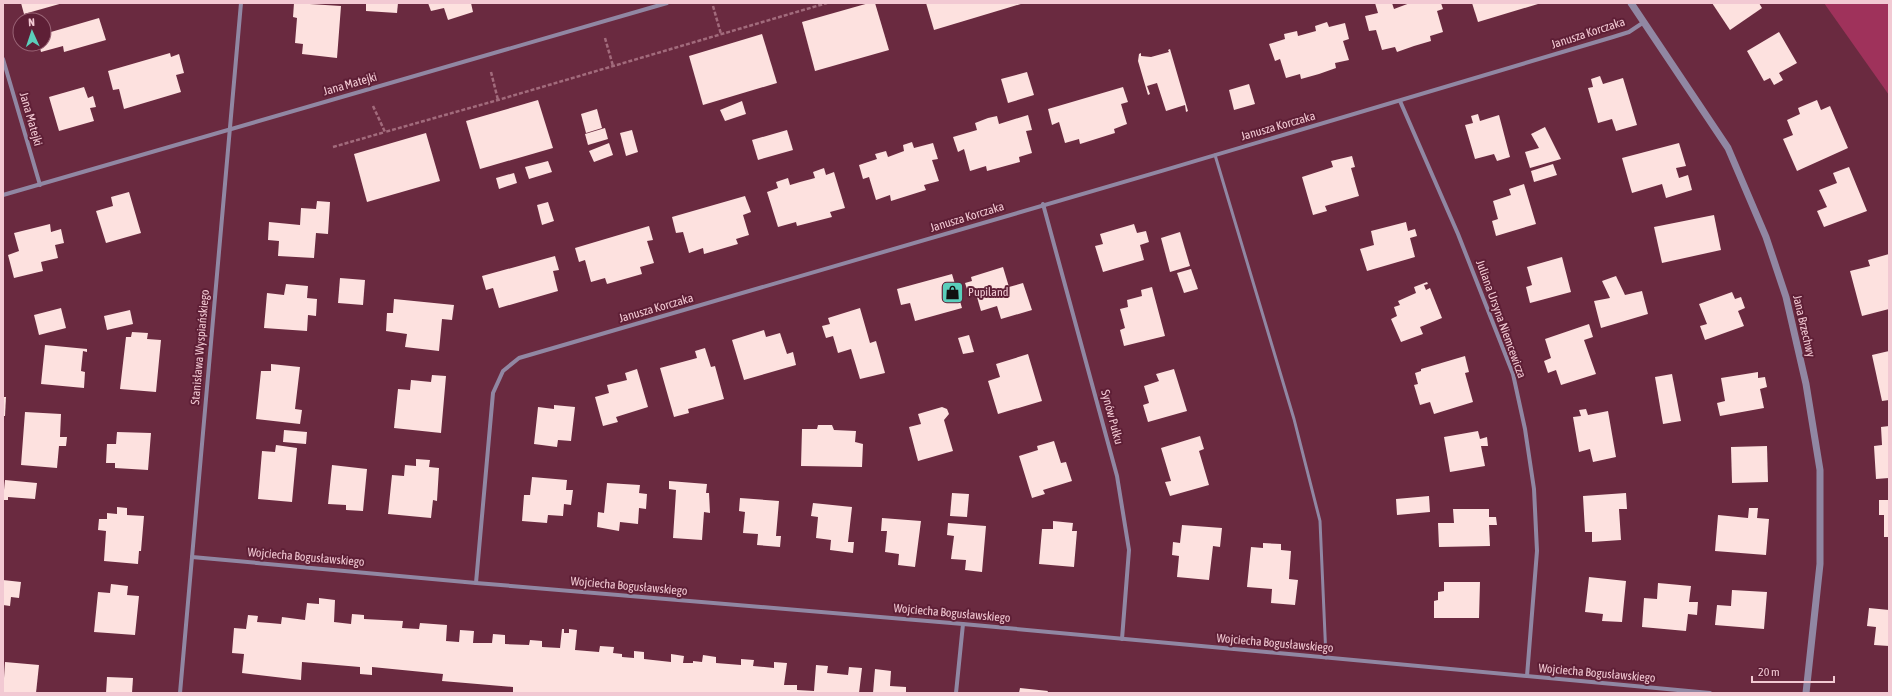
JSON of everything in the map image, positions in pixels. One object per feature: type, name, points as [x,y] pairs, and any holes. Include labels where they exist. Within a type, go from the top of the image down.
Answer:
[{"type":"street","name":"Stanisława Wyspiańskiego","points":[[180,693],[241,3]]},
{"type":"street","name":"Jana Matejki","points":[[3,195],[667,3]]},
{"type":"street","name":"Jana Brzechwy","points":[[1631,3],[1728,148],[1766,237],[1786,297],[1806,384],[1820,470],[1820,564],[1806,693]]},
{"type":"street","name":"Janusza Korczaka","points":[[476,583],[493,393],[503,371],[519,358],[792,280],[1043,204],[1613,38],[1630,32],[1644,22]]},
{"type":"street","name":"Jana Matejki","points":[[3,59],[40,185]]},
{"type":"street","name":"Juliana Ursyna Niemcewicza","points":[[1400,101],[1458,234],[1513,374],[1525,430],[1534,489],[1537,551],[1527,676]]},
{"type":"street","name":"Synów Pułku","points":[[1043,204],[1117,476],[1129,550],[1122,639]]},
{"type":"street","name":"Wojciecha Bogusławskiego","points":[[192,557],[476,583],[963,624],[1710,693]]},
{"type":"street","points":[[956,693],[963,624]]},
{"type":"lane","points":[[1215,155],[1294,419],[1320,521],[1326,658]]},
{"type":"path","points":[[332,147],[498,100],[827,3]]},
{"type":"path","points":[[713,6],[721,34]]},
{"type":"path","points":[[605,38],[613,66]]},
{"type":"path","points":[[491,72],[498,100]]},
{"type":"path","points":[[372,105],[386,132]]},
{"type":"shaded area","points":[[1824,3],[1889,3],[1889,95]]},
{"type":"building","points":[[21,3],[63,3],[31,12],[23,12]]},
{"type":"building","points":[[294,3],[341,6],[337,58],[302,54],[303,44],[295,43],[297,18],[293,17]]},
{"type":"building","points":[[366,3],[398,3],[397,13],[366,11]]},
{"type":"building","points":[[428,3],[471,3],[473,12],[448,20],[444,8],[431,11]]},
{"type":"building","points":[[869,3],[875,3],[889,50],[815,71],[802,22]]},
{"type":"building","points":[[926,3],[1024,3],[934,30]]},
{"type":"building","points":[[1375,3],[1392,3],[1394,9],[1410,3],[1441,3],[1443,9],[1437,11],[1443,32],[1430,36],[1431,41],[1397,52],[1395,47],[1382,50],[1376,30],[1369,31],[1365,16],[1378,13]]},
{"type":"building","points":[[1472,3],[1537,3],[1538,4],[1478,22]]},
{"type":"building","points":[[1712,3],[1759,3],[1762,8],[1730,30]]},
{"type":"building","points":[[99,18],[106,40],[64,52],[63,46],[52,49],[52,32]]},
{"type":"building","points":[[1327,22],[1329,27],[1345,23],[1349,39],[1343,41],[1349,60],[1335,63],[1336,68],[1319,74],[1301,79],[1300,74],[1286,78],[1280,59],[1275,61],[1269,44],[1285,39],[1284,34],[1297,31],[1298,36],[1316,31],[1315,26]]},
{"type":"building","points":[[1779,32],[1797,63],[1779,73],[1783,80],[1774,85],[1770,78],[1764,81],[1747,51]]},
{"type":"building","points":[[762,34],[777,83],[703,105],[689,56]]},
{"type":"building","points":[[1170,49],[1188,111],[1186,112],[1185,105],[1166,111],[1157,83],[1147,86],[1150,94],[1148,95],[1138,61],[1139,54],[1141,53],[1141,56],[1151,57],[1169,52],[1168,50]]},
{"type":"building","points":[[170,53],[171,57],[179,54],[184,73],[176,75],[181,92],[124,109],[119,89],[113,90],[108,71]]},
{"type":"building","points":[[1027,72],[1034,95],[1008,103],[1001,79]]},
{"type":"building","points":[[1600,76],[1603,84],[1623,78],[1637,125],[1616,131],[1612,119],[1598,123],[1588,88],[1593,87],[1591,79]]},
{"type":"building","points":[[1249,84],[1255,104],[1234,110],[1229,90]]},
{"type":"building","points":[[84,87],[88,98],[93,96],[96,107],[90,108],[94,121],[59,131],[49,97]]},
{"type":"building","points":[[1123,87],[1128,102],[1121,104],[1127,124],[1114,129],[1115,133],[1080,144],[1079,139],[1065,143],[1059,122],[1052,125],[1048,109]]},
{"type":"building","points":[[538,100],[553,148],[480,169],[466,121]]},
{"type":"building","points":[[1817,100],[1821,110],[1830,106],[1848,148],[1797,171],[1783,139],[1793,135],[1787,120],[1800,114],[1798,108]]},
{"type":"building","points":[[742,101],[746,114],[725,121],[720,110]]},
{"type":"building","points":[[597,109],[602,128],[586,133],[581,114]]},
{"type":"building","points":[[1478,114],[1480,121],[1499,115],[1510,157],[1497,161],[1494,154],[1475,159],[1465,125],[1473,123],[1471,116]]},
{"type":"building","points":[[1028,115],[1032,130],[1026,131],[1032,153],[1019,157],[1020,162],[987,171],[986,166],[970,171],[964,149],[958,152],[953,137],[977,130],[975,123],[988,118],[997,116],[999,124]]},
{"type":"building","points":[[1545,127],[1561,159],[1530,168],[1525,152],[1539,148],[1531,134]]},
{"type":"building","points":[[605,128],[608,139],[588,145],[585,134]]},
{"type":"building","points":[[632,130],[638,152],[626,156],[620,133]]},
{"type":"building","points":[[787,130],[793,150],[758,160],[752,140]]},
{"type":"building","points":[[426,133],[440,181],[367,202],[354,154]]},
{"type":"building","points":[[912,142],[914,148],[933,143],[938,159],[932,160],[939,181],[924,185],[926,190],[891,201],[890,195],[876,200],[869,177],[863,179],[859,165],[877,159],[875,154],[886,151],[888,157],[904,151],[903,145]]},
{"type":"building","points":[[609,143],[613,155],[594,162],[589,151]]},
{"type":"building","points":[[1679,143],[1686,166],[1676,168],[1679,178],[1688,175],[1692,190],[1666,198],[1662,184],[1632,193],[1622,158]]},
{"type":"building","points":[[1352,156],[1355,167],[1351,168],[1359,196],[1325,206],[1327,211],[1313,215],[1302,177],[1333,167],[1331,161]]},
{"type":"building","points":[[548,161],[552,172],[529,179],[525,167]]},
{"type":"building","points":[[1553,164],[1557,175],[1534,182],[1531,171]]},
{"type":"building","points":[[1849,167],[1867,211],[1824,227],[1817,211],[1827,207],[1819,190],[1837,183],[1833,173]]},
{"type":"building","points":[[824,168],[826,175],[834,172],[845,208],[830,212],[832,217],[797,226],[796,222],[778,227],[767,192],[778,188],[776,182],[788,178],[790,185],[815,178],[813,172]]},
{"type":"building","points":[[514,173],[517,183],[499,189],[496,178]]},
{"type":"building","points":[[1524,184],[1536,224],[1496,236],[1492,221],[1498,219],[1493,201],[1511,195],[1509,189]]},
{"type":"building","points":[[129,192],[141,233],[106,243],[96,211],[113,206],[111,197]]},
{"type":"building","points":[[745,196],[751,212],[743,215],[749,235],[736,239],[738,244],[704,254],[703,248],[689,253],[683,232],[676,233],[672,217]]},
{"type":"building","points":[[317,201],[330,202],[328,234],[316,233],[314,258],[278,256],[279,241],[268,240],[269,222],[300,225],[301,208],[316,209]]},
{"type":"building","points":[[548,202],[554,221],[542,225],[537,205]]},
{"type":"building","points":[[1714,215],[1721,250],[1662,263],[1654,227]]},
{"type":"building","points":[[1406,222],[1408,231],[1415,229],[1417,236],[1410,238],[1415,257],[1367,271],[1360,249],[1374,245],[1371,231]]},
{"type":"building","points":[[50,224],[51,232],[61,229],[64,243],[55,245],[58,258],[41,262],[43,271],[14,278],[8,255],[19,251],[14,233]]},
{"type":"building","points":[[1134,224],[1137,233],[1146,231],[1149,242],[1140,245],[1144,260],[1103,272],[1095,246],[1103,244],[1100,234]]},
{"type":"building","points":[[649,226],[653,240],[647,241],[654,263],[640,267],[642,274],[607,284],[605,278],[591,282],[585,260],[579,262],[575,248]]},
{"type":"building","points":[[1180,232],[1190,266],[1170,272],[1161,238]]},
{"type":"building","points":[[1889,254],[1889,309],[1862,316],[1850,271],[1870,266],[1868,260]]},
{"type":"building","points":[[555,256],[559,270],[553,271],[558,291],[499,308],[493,288],[486,290],[482,276]]},
{"type":"building","points":[[1562,257],[1571,292],[1530,303],[1526,287],[1532,285],[1527,267]]},
{"type":"building","points":[[1003,267],[1009,287],[1023,283],[1032,310],[1001,319],[997,306],[981,311],[975,290],[968,292],[965,283],[972,281],[971,277]]},
{"type":"building","points":[[1191,269],[1198,289],[1184,293],[1177,273]]},
{"type":"building","points":[[952,274],[962,308],[915,321],[910,303],[901,305],[897,289]]},
{"type":"building","points":[[1616,276],[1625,295],[1642,291],[1648,314],[1601,328],[1594,301],[1610,298],[1602,281]]},
{"type":"building","points":[[340,278],[365,280],[363,305],[338,303]]},
{"type":"building","points":[[1427,282],[1428,284],[1424,285],[1426,290],[1430,288],[1442,318],[1420,327],[1423,334],[1401,342],[1391,319],[1397,316],[1394,307],[1400,305],[1398,301],[1416,293],[1414,287]]},
{"type":"building","points":[[286,284],[308,286],[307,298],[317,299],[316,316],[308,315],[307,331],[264,328],[267,293],[284,295]]},
{"type":"building","points":[[1152,287],[1165,336],[1124,346],[1120,330],[1125,328],[1120,309],[1128,307],[1127,300],[1142,296],[1141,290]]},
{"type":"building","points":[[1732,292],[1735,299],[1741,297],[1745,308],[1738,311],[1744,326],[1705,340],[1700,326],[1707,324],[1699,304]]},
{"type":"building","points":[[394,299],[454,305],[452,320],[442,319],[439,351],[405,347],[407,334],[386,331],[387,313],[393,313]]},
{"type":"building","points":[[61,308],[66,328],[39,335],[34,315]]},
{"type":"building","points":[[860,308],[870,343],[876,341],[885,373],[860,379],[851,349],[838,353],[833,336],[826,338],[822,326],[830,324],[828,318]]},
{"type":"building","points":[[130,310],[133,324],[107,330],[104,316]]},
{"type":"building","points":[[1589,324],[1593,337],[1584,340],[1596,374],[1561,385],[1556,370],[1548,373],[1544,361],[1551,358],[1545,339]]},
{"type":"building","points":[[764,330],[766,337],[780,333],[787,354],[793,352],[796,365],[744,380],[732,340]]},
{"type":"building","points":[[132,332],[148,333],[147,339],[161,340],[156,392],[120,389],[126,337],[131,337]]},
{"type":"building","points":[[969,335],[974,352],[963,354],[958,338]]},
{"type":"building","points":[[45,345],[87,349],[87,352],[83,351],[81,371],[85,372],[84,388],[41,384]]},
{"type":"building","points":[[705,348],[711,367],[715,366],[724,399],[688,409],[689,413],[674,417],[660,368],[697,358],[695,351]]},
{"type":"building","points":[[1889,351],[1889,400],[1882,401],[1872,355]]},
{"type":"building","points":[[1028,354],[1042,401],[998,414],[988,381],[1000,377],[996,364]]},
{"type":"building","points":[[1465,356],[1469,372],[1465,373],[1473,402],[1434,414],[1430,402],[1420,405],[1414,385],[1418,384],[1415,373],[1421,371],[1421,369]]},
{"type":"building","points":[[271,364],[300,367],[295,409],[302,410],[300,424],[256,419],[261,371],[271,371]]},
{"type":"building","points":[[637,369],[648,407],[616,417],[618,422],[603,426],[595,397],[609,393],[607,385],[627,380],[625,373]]},
{"type":"building","points":[[1174,369],[1187,411],[1148,422],[1143,405],[1149,403],[1144,386],[1159,381],[1156,374]]},
{"type":"building","points":[[1758,372],[1758,378],[1765,377],[1767,387],[1760,389],[1764,408],[1720,416],[1717,403],[1725,401],[1721,378]]},
{"type":"building","points":[[1672,374],[1681,421],[1663,424],[1655,377]]},
{"type":"building","points":[[432,375],[446,376],[441,433],[394,428],[398,389],[410,390],[411,380],[431,382]]},
{"type":"building","points":[[3,397],[6,397],[5,416],[3,416]]},
{"type":"building","points":[[554,405],[575,407],[571,441],[558,440],[557,447],[534,444],[538,407],[554,409]]},
{"type":"building","points":[[942,407],[947,409],[949,414],[944,420],[953,451],[918,461],[909,427],[921,424],[918,414]]},
{"type":"building","points":[[1586,409],[1588,415],[1608,411],[1616,457],[1593,462],[1590,449],[1579,452],[1573,417],[1581,416],[1579,410]]},
{"type":"building","points":[[25,412],[61,414],[60,437],[67,437],[66,446],[59,446],[57,468],[21,465]]},
{"type":"building","points":[[818,425],[832,425],[834,430],[856,431],[855,442],[863,444],[862,467],[801,466],[802,429],[817,429]]},
{"type":"building","points":[[1889,426],[1889,478],[1876,479],[1874,446],[1882,445],[1881,427]]},
{"type":"building","points":[[284,430],[307,432],[306,444],[283,442]]},
{"type":"building","points":[[1478,431],[1480,439],[1487,437],[1488,446],[1481,446],[1485,466],[1450,472],[1444,437]]},
{"type":"building","points":[[117,432],[151,433],[148,470],[115,468],[115,463],[106,463],[107,444],[116,444]]},
{"type":"building","points":[[1200,436],[1204,449],[1199,451],[1209,485],[1170,496],[1165,482],[1171,481],[1161,448]]},
{"type":"building","points":[[1054,441],[1061,463],[1066,462],[1072,481],[1043,490],[1045,494],[1032,498],[1019,456],[1038,450],[1037,446]]},
{"type":"building","points":[[276,445],[297,448],[292,502],[258,499],[262,451],[275,452]]},
{"type":"building","points":[[1767,446],[1768,482],[1732,483],[1731,447]]},
{"type":"building","points":[[416,459],[430,460],[429,467],[439,468],[437,501],[433,500],[431,518],[388,514],[392,475],[404,476],[405,465],[416,466]]},
{"type":"building","points":[[332,465],[367,469],[363,511],[346,510],[346,505],[328,504]]},
{"type":"building","points":[[532,477],[567,480],[566,490],[573,490],[571,505],[564,504],[563,516],[548,515],[547,523],[522,521],[524,495],[530,495]]},
{"type":"building","points":[[5,480],[37,483],[35,499],[8,497],[8,500],[3,500]]},
{"type":"building","points":[[669,481],[707,484],[706,493],[709,493],[710,513],[704,512],[702,540],[673,538],[676,490],[669,489]]},
{"type":"building","points":[[607,483],[640,485],[639,493],[647,494],[646,509],[639,508],[638,524],[620,522],[619,531],[597,527],[598,512],[604,513]]},
{"type":"building","points":[[952,493],[969,494],[967,517],[950,516]]},
{"type":"building","points":[[1626,493],[1627,509],[1619,509],[1621,540],[1592,542],[1592,532],[1585,532],[1583,496]]},
{"type":"building","points":[[1429,496],[1430,512],[1397,515],[1396,499]]},
{"type":"building","points":[[740,498],[779,501],[776,536],[781,536],[780,547],[757,545],[758,534],[743,533],[745,512],[739,511]]},
{"type":"building","points":[[1879,500],[1889,500],[1889,537],[1884,537],[1884,515],[1879,515]]},
{"type":"building","points":[[813,503],[852,507],[848,542],[854,542],[853,553],[830,550],[831,540],[816,538],[818,517],[811,516]]},
{"type":"building","points":[[117,507],[127,508],[127,515],[144,516],[141,551],[139,551],[138,564],[104,561],[106,531],[98,530],[99,519],[107,519],[107,513],[117,514]]},
{"type":"building","points":[[1749,508],[1758,508],[1757,518],[1769,519],[1766,555],[1715,551],[1718,515],[1748,518]]},
{"type":"building","points":[[1453,509],[1489,509],[1489,517],[1496,517],[1497,525],[1489,525],[1490,546],[1439,547],[1438,523],[1454,523]]},
{"type":"building","points":[[882,518],[921,521],[915,567],[898,565],[899,554],[885,552],[887,531],[881,531]]},
{"type":"building","points":[[1053,521],[1073,523],[1072,531],[1077,531],[1074,567],[1039,564],[1042,529],[1053,529]]},
{"type":"building","points":[[948,523],[986,526],[982,572],[965,570],[966,560],[951,559],[954,536],[947,535]]},
{"type":"building","points":[[1182,525],[1222,528],[1220,547],[1213,546],[1209,580],[1177,577],[1179,556],[1172,555],[1173,542],[1180,543]]},
{"type":"building","points":[[1263,543],[1281,544],[1281,550],[1291,551],[1289,579],[1298,580],[1295,605],[1271,603],[1272,589],[1247,587],[1251,547],[1263,548]]},
{"type":"building","points":[[1589,577],[1626,581],[1622,622],[1602,621],[1603,614],[1585,612]]},
{"type":"building","points":[[3,580],[21,582],[19,598],[11,597],[10,606],[3,605]]},
{"type":"building","points":[[1444,582],[1480,582],[1479,618],[1434,618],[1434,601],[1438,600],[1438,592],[1444,591]]},
{"type":"building","points":[[1658,583],[1691,586],[1689,602],[1698,602],[1697,615],[1688,614],[1686,631],[1642,627],[1644,598],[1657,599]]},
{"type":"building","points":[[111,584],[128,586],[127,595],[139,596],[135,635],[94,632],[98,592],[110,593]]},
{"type":"building","points":[[1732,590],[1767,592],[1764,629],[1715,625],[1717,605],[1731,606]]},
{"type":"building","points":[[319,598],[335,600],[334,622],[351,624],[352,614],[364,615],[364,619],[403,621],[402,628],[419,629],[420,623],[447,625],[446,641],[459,642],[460,630],[474,631],[473,643],[492,643],[493,634],[505,635],[505,644],[529,645],[530,640],[542,641],[542,647],[560,648],[562,629],[564,629],[564,633],[569,633],[569,629],[577,630],[575,650],[599,652],[600,646],[614,647],[613,653],[622,654],[622,657],[634,658],[634,651],[644,652],[644,659],[671,662],[671,654],[684,656],[683,663],[693,663],[693,661],[702,662],[703,655],[716,657],[716,663],[741,665],[741,659],[754,660],[753,666],[774,668],[774,662],[787,663],[784,685],[797,685],[797,690],[814,691],[816,665],[828,666],[827,673],[848,675],[849,667],[862,668],[859,693],[513,693],[513,687],[442,681],[443,674],[372,667],[372,675],[360,674],[360,667],[302,662],[301,680],[242,673],[244,654],[232,653],[234,628],[246,629],[248,615],[258,616],[257,622],[281,624],[282,617],[305,620],[307,603],[319,604]]},
{"type":"building","points":[[1869,608],[1889,610],[1889,646],[1874,645],[1876,627],[1867,626]]},
{"type":"building","points":[[5,662],[39,665],[36,693],[3,693]]},
{"type":"building","points":[[875,669],[891,671],[890,686],[906,687],[906,693],[873,693]]},
{"type":"building","points":[[107,677],[133,678],[132,693],[106,693]]},
{"type":"building","points":[[1020,688],[1048,691],[1047,693],[1019,693]]},
{"type":"place","name":"Pupiland","points":[[952,292]]}]
